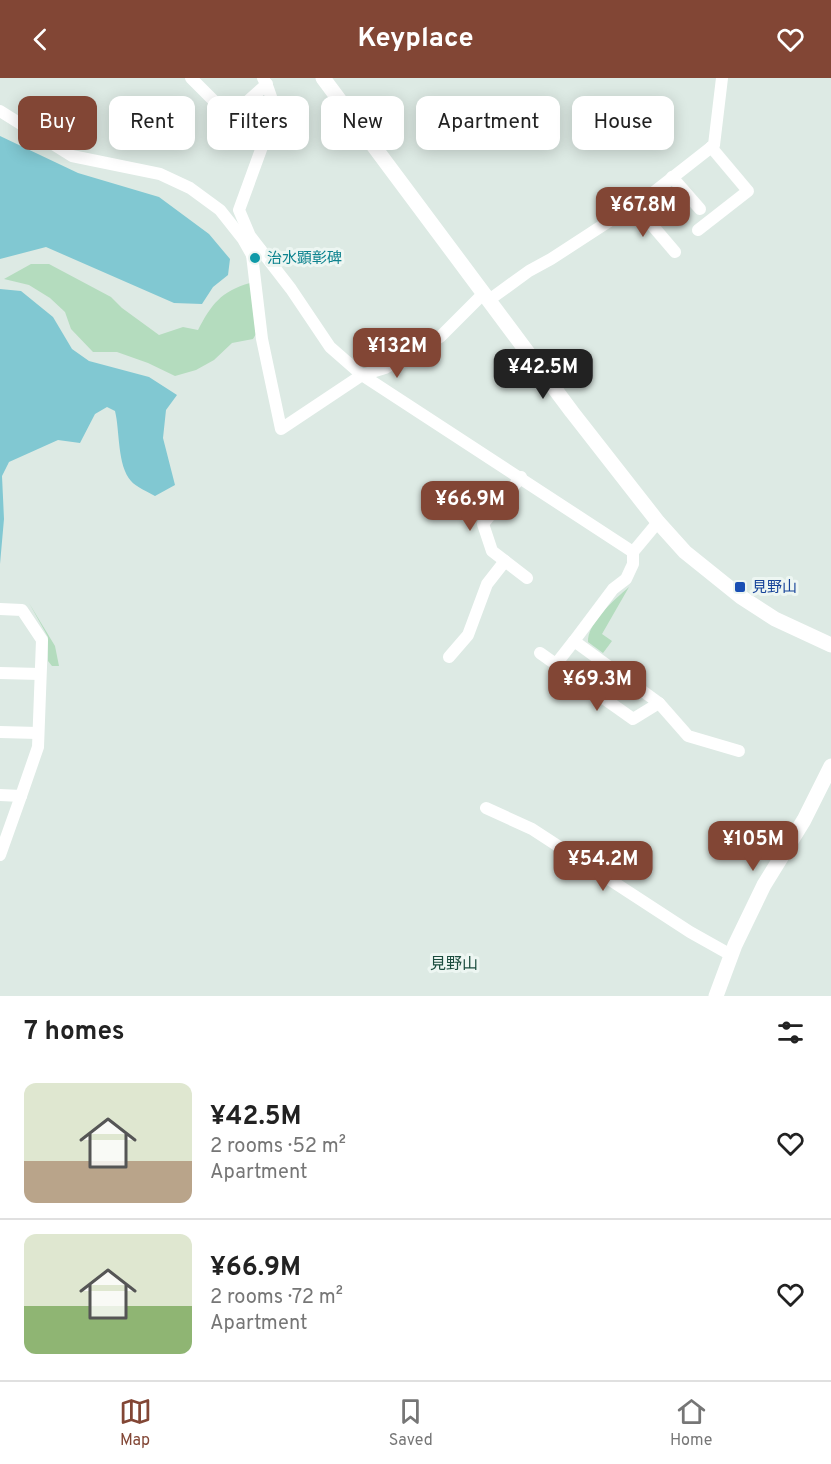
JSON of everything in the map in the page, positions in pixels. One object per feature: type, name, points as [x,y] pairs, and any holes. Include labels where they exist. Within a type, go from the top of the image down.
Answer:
[{"type":"street","points":[[191,78],[230,117],[265,81],[273,102],[274,114],[239,210],[256,252],[262,339],[281,429],[362,375],[386,368],[440,338],[487,297],[551,259],[634,204],[714,145],[722,78]]},
{"type":"street","points":[[323,78],[658,522],[685,552],[741,597],[775,619],[831,645]]},
{"type":"street","points":[[0,111],[72,156],[160,174],[190,188],[220,210],[243,239],[291,289],[330,347],[362,375],[633,552]]},
{"type":"street","points":[[698,230],[748,191],[711,147]]},
{"type":"street","points":[[672,177],[700,209]]},
{"type":"street","points":[[634,204],[675,252]]},
{"type":"street","points":[[521,477],[483,524],[492,551],[527,578]]},
{"type":"street","points":[[556,664],[613,590],[626,579],[633,564],[633,552],[658,522]]},
{"type":"street","points":[[449,657],[468,635],[487,584],[505,561]]},
{"type":"street","points":[[0,609],[22,609],[42,640],[38,747],[0,855]]},
{"type":"street","points":[[574,641],[659,703],[688,736],[739,752]]},
{"type":"street","points":[[540,653],[633,719],[659,703]]},
{"type":"street","points":[[0,673],[40,674]]},
{"type":"street","points":[[0,732],[38,733]]},
{"type":"street","points":[[716,996],[731,955],[764,885],[804,820],[831,766]]},
{"type":"street","points":[[0,795],[21,796]]},
{"type":"street","points":[[486,808],[532,829],[690,932],[731,955]]},
{"type":"green space","points":[[31,264],[49,264],[111,297],[159,335],[183,327],[198,330],[218,300],[231,290],[250,283],[256,334],[253,339],[232,343],[214,360],[196,370],[175,376],[117,352],[93,352],[71,329],[65,312],[50,298],[29,285],[4,279]]},
{"type":"green space","points":[[629,587],[602,634],[612,641],[603,653],[588,642],[592,627],[603,612]]},
{"type":"green space","points":[[29,603],[55,646],[59,666],[52,666],[48,661],[48,637]]},
{"type":"water","points":[[0,136],[18,145],[18,150],[30,150],[78,173],[159,197],[209,234],[230,259],[228,275],[213,287],[202,304],[174,303],[46,247],[0,259]]},
{"type":"water","points":[[0,289],[21,291],[53,317],[72,349],[89,361],[149,377],[177,395],[166,410],[163,438],[175,485],[155,496],[136,485],[126,474],[121,457],[115,411],[107,407],[95,414],[80,443],[58,440],[9,462],[2,476],[4,519],[0,564]]},
{"type":"place","name":"治水顕彰碑","points":[[255,258]]},
{"type":"place","name":"見野山","points":[[740,587]]},
{"type":"district","name":"見野山","points":[[454,963]]}]
